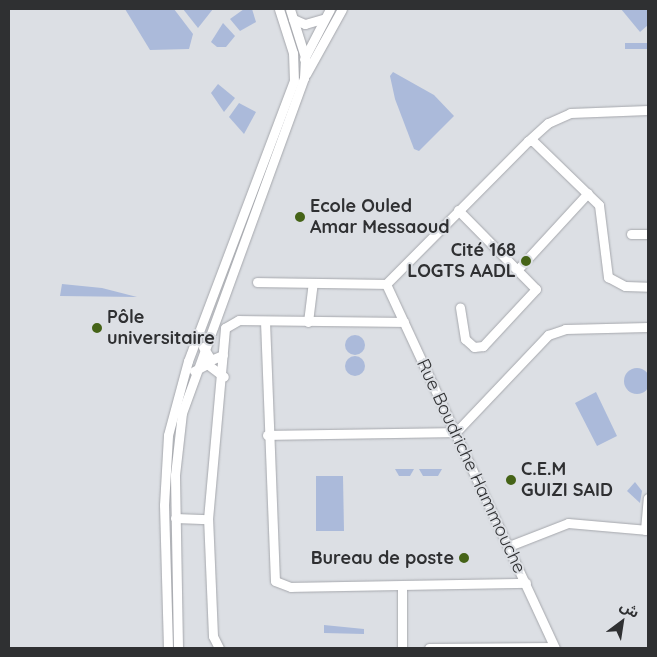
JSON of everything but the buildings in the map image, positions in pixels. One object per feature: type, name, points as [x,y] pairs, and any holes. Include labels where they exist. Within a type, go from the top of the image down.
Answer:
[{"type":"street","points":[[279,9],[293,53],[294,81]]},
{"type":"street","points":[[290,9],[305,57],[304,78]]},
{"type":"street","points":[[168,648],[164,477],[174,407],[294,81],[323,19],[330,9]]},
{"type":"street","points":[[178,648],[174,518],[177,448],[194,371],[304,78],[318,48],[342,9]]},
{"type":"street","points":[[293,19],[311,24],[323,19]]},
{"type":"street","points":[[305,57],[318,48]]},
{"type":"street","points":[[293,53],[305,57]]},
{"type":"street","points":[[256,282],[386,284],[458,210],[532,142],[541,128],[576,112],[648,110]]},
{"type":"street","points":[[532,142],[588,193],[602,214],[608,277],[625,286],[648,287]]},
{"type":"street","points":[[518,269],[588,193]]},
{"type":"street","points":[[458,210],[534,284],[535,295],[490,343],[474,347],[465,339],[460,307]]},
{"type":"street","points":[[631,234],[648,234]]},
{"type":"street","points":[[308,322],[313,283]]},
{"type":"street","name":"Rue Boudriche Hammouche","points":[[386,284],[555,647]]},
{"type":"street","points":[[265,321],[267,435],[275,581],[291,587],[526,583]]},
{"type":"street","points":[[224,377],[216,361],[222,335],[229,325],[265,321],[404,322]]},
{"type":"street","points":[[267,435],[456,432],[548,335],[565,329],[648,327]]},
{"type":"street","points":[[203,347],[216,361],[224,377],[208,519],[213,636],[219,648]]},
{"type":"street","points":[[194,371],[216,361]]},
{"type":"street","points":[[509,546],[568,523],[646,530],[648,498]]},
{"type":"street","points":[[174,518],[208,519]]},
{"type":"street","points":[[402,586],[402,648]]},
{"type":"street","points":[[429,648],[555,647]]},
{"type":"shaded area","points":[[125,9],[174,9],[193,34],[189,49],[150,50]]},
{"type":"shaded area","points":[[183,9],[213,9],[198,28]]},
{"type":"shaded area","points":[[244,9],[252,9],[256,22],[240,31],[230,19]]},
{"type":"shaded area","points":[[621,9],[648,9],[648,25],[640,32]]},
{"type":"shaded area","points":[[223,23],[235,36],[226,47],[217,47],[211,42]]},
{"type":"shaded area","points":[[625,43],[648,43],[648,49],[625,49]]},
{"type":"shaded area","points":[[393,72],[434,95],[454,116],[419,151],[414,149],[395,99],[390,76]]},
{"type":"shaded area","points":[[218,84],[235,98],[224,112],[211,93]]},
{"type":"shaded area","points":[[239,103],[256,112],[244,134],[229,117]]},
{"type":"shaded area","points":[[62,284],[102,288],[137,297],[60,296]]},
{"type":"shaded area","points":[[355,335],[362,338],[365,345],[362,352],[355,355],[348,352],[345,345],[348,338]]},
{"type":"shaded area","points":[[355,356],[362,359],[365,366],[362,373],[355,376],[348,373],[345,366],[348,359]]},
{"type":"shaded area","points":[[637,368],[646,372],[650,381],[646,390],[637,394],[628,390],[624,381],[628,372]]},
{"type":"shaded area","points":[[596,392],[617,436],[597,446],[575,403]]},
{"type":"shaded area","points":[[395,469],[414,469],[410,476],[399,476]]},
{"type":"shaded area","points":[[419,469],[442,469],[438,476],[423,476]]},
{"type":"shaded area","points":[[316,476],[343,476],[344,531],[316,531]]},
{"type":"shaded area","points":[[635,482],[642,491],[640,503],[627,491]]},
{"type":"shaded area","points":[[324,625],[364,629],[364,634],[324,633]]},
{"type":"place","name":"Ecole Ouled Amar Messaoud","points":[[300,217]]},
{"type":"place","name":"Cité 168 LOGTS AADL","points":[[526,261]]},
{"type":"place","name":"Pôle universitaire","points":[[97,328]]},
{"type":"place","name":"C.E.M GUIZI SAID","points":[[511,480]]},
{"type":"place","name":"Bureau de poste","points":[[464,558]]}]
